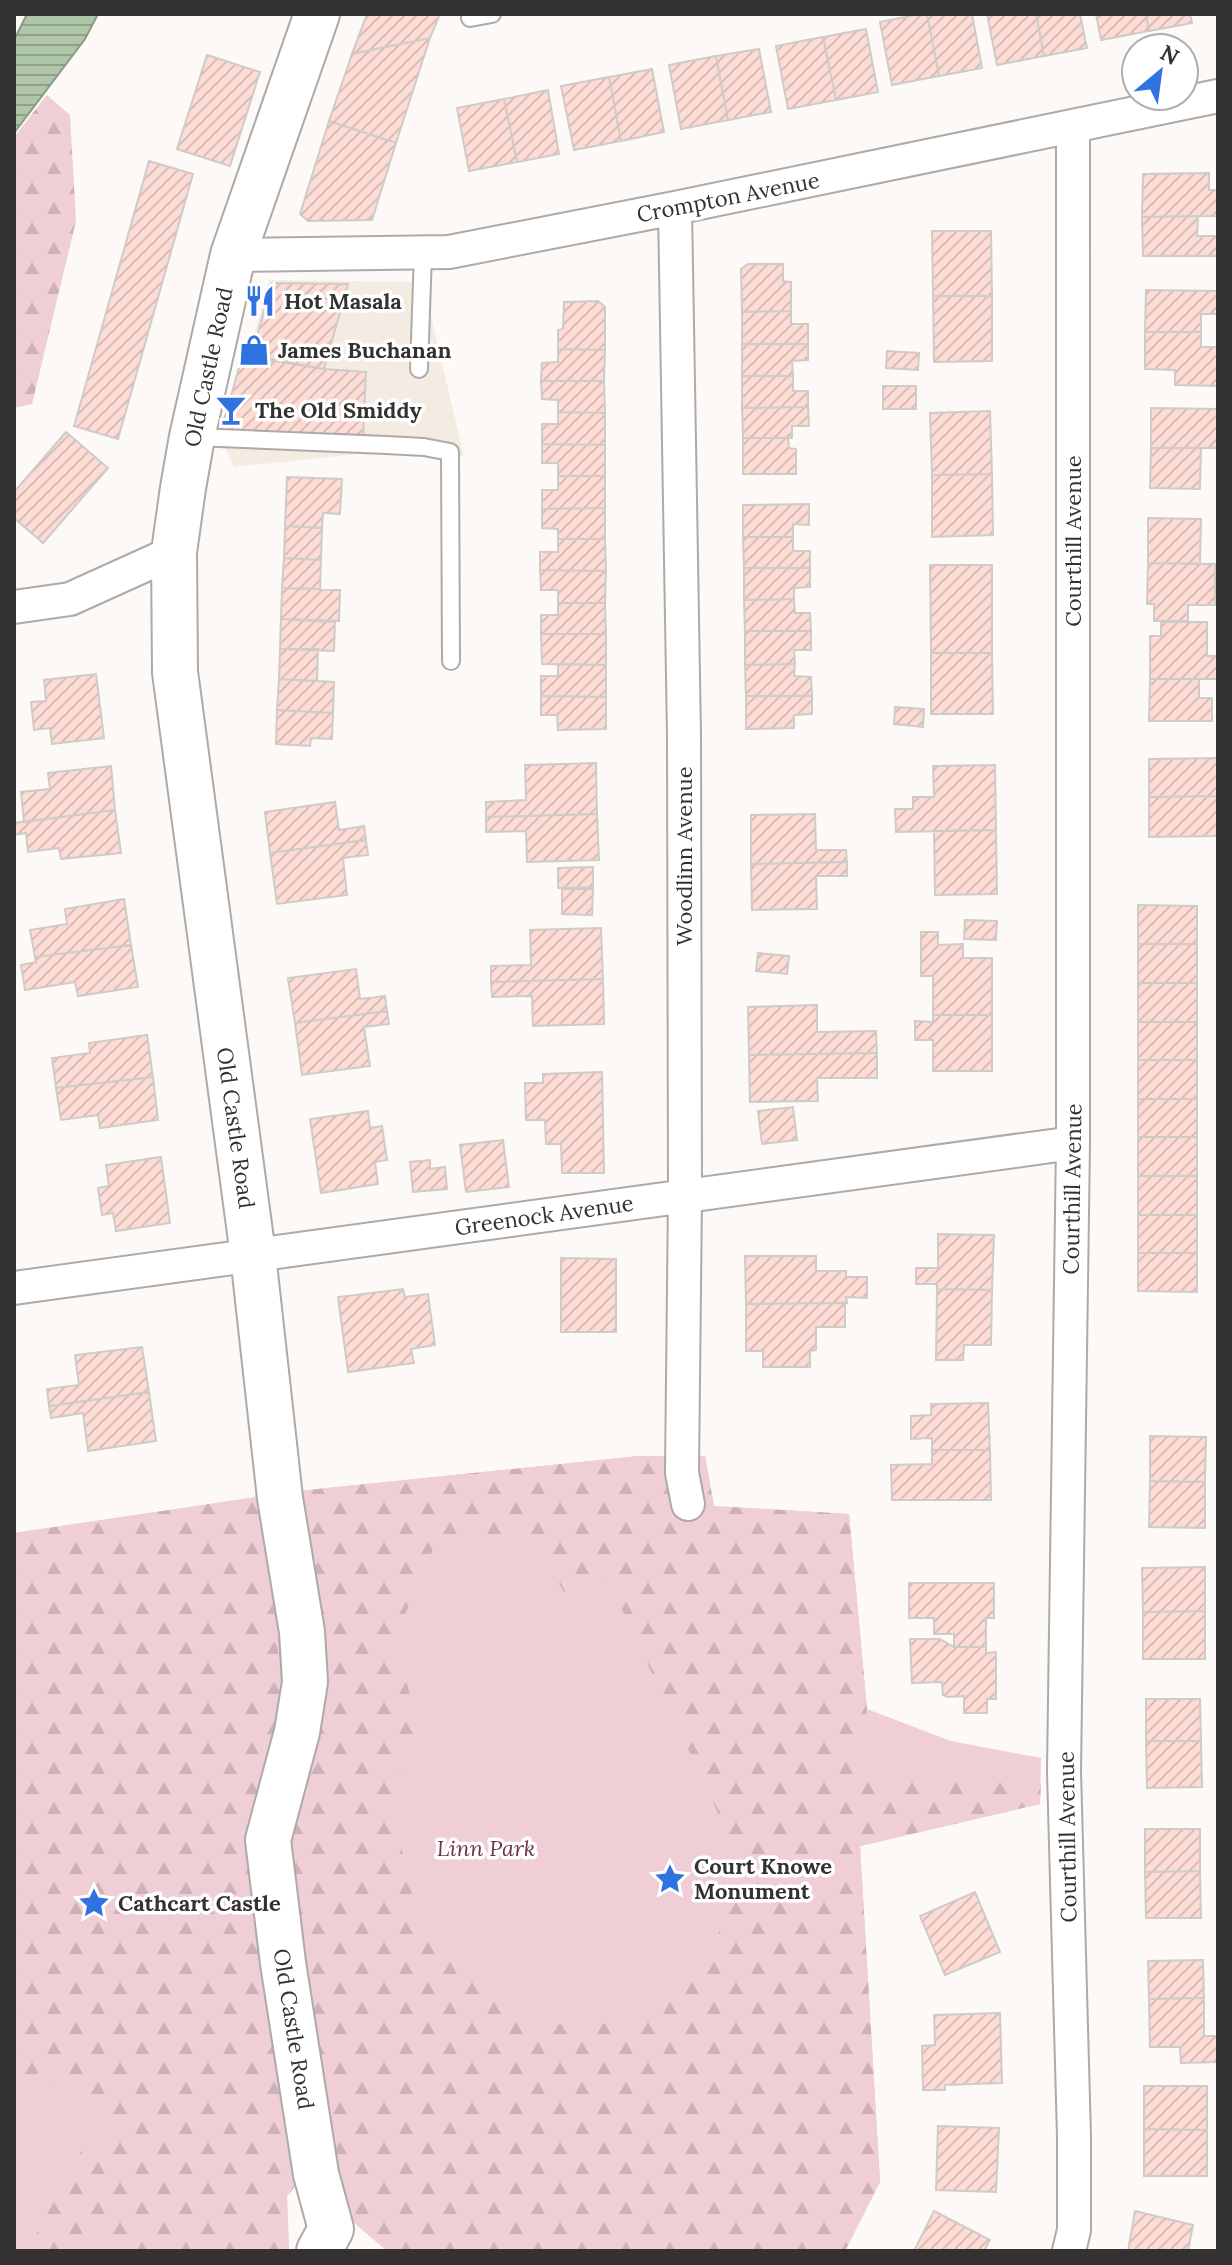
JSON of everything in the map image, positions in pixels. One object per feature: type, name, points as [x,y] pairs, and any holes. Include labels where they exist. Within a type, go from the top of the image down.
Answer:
[{"type":"street","name":"Old Castle Road","points":[[317,14],[233,255],[192,437],[174,552],[175,672],[253,1255],[280,1498],[302,1632],[305,1682],[297,1732],[268,1840],[283,1963],[328,2244]]},
{"type":"street","name":"Crompton Avenue","points":[[233,255],[461,250],[1218,96]]},
{"type":"street","name":"Courthill Avenue","points":[[1069,2251],[1074,2230],[1074,2137],[1064,1771],[1073,1143],[1073,127]]},
{"type":"street","name":"Woodlinn Avenue","points":[[675,208],[684,735],[682,1473],[688,1504]]},
{"type":"street","points":[[14,607],[70,599],[174,552]]},
{"type":"street","name":"Greenock Avenue","points":[[14,1288],[1073,1143]]},
{"type":"lane","points":[[470,18],[492,14]]},
{"type":"lane","points":[[419,369],[423,253]]},
{"type":"lane","points":[[192,437],[424,447],[450,452],[451,661]]},
{"type":"shaded area","points":[[27,14],[98,14],[85,39],[14,133],[14,40]]},
{"type":"shaded area","points":[[269,280],[423,282],[464,457],[424,447],[234,467],[224,445]]},
{"type":"green space","points":[[47,95],[70,115],[76,221],[32,404],[14,408],[14,137]]},
{"type":"green space","name":"Linn Park","points":[[639,1456],[705,1456],[714,1506],[849,1514],[867,1709],[951,1741],[1041,1758],[1040,1804],[860,1846],[880,2182],[845,2251],[387,2251],[304,2176],[287,2196],[289,2251],[14,2251],[14,1533],[298,1491]]},
{"type":"green space","points":[[639,1456],[705,1456],[714,1506],[849,1514],[867,1709],[852,1776],[1041,1784],[1040,1804],[860,1846],[880,2182],[845,2251],[387,2251],[345,2215],[282,1841],[298,1491]],"holes":[[[526,1529],[564,1592],[609,1582],[718,1813],[735,1900],[707,1957],[630,2023],[546,2025],[484,1980],[419,1922],[390,1799],[418,1726],[395,1638],[434,1547]]]},
{"type":"green space","points":[[263,1496],[283,1704],[304,2176],[287,2196],[289,2251],[129,2251],[88,2220],[74,2251],[27,2251],[89,2137],[132,2133],[38,2073],[14,2091],[14,1533]]},
{"type":"building","points":[[367,14],[440,14],[430,38],[352,54]]},
{"type":"building","points":[[927,14],[939,76],[892,85],[880,22]]},
{"type":"building","points":[[927,14],[972,14],[982,68],[939,76]]},
{"type":"building","points":[[987,14],[1036,14],[1044,56],[997,65]]},
{"type":"building","points":[[1036,14],[1080,14],[1087,48],[1044,56]]},
{"type":"building","points":[[1096,14],[1146,14],[1149,31],[1120,32],[1120,36],[1101,40]]},
{"type":"building","points":[[1146,14],[1190,14],[1192,23],[1149,31]]},
{"type":"building","points":[[866,29],[878,92],[836,100],[823,37]]},
{"type":"building","points":[[823,37],[836,100],[788,109],[776,46]]},
{"type":"building","points":[[430,38],[396,143],[329,121],[352,54]]},
{"type":"building","points":[[759,49],[771,112],[728,120],[716,56]]},
{"type":"building","points":[[207,55],[260,72],[230,166],[177,149]]},
{"type":"building","points":[[716,56],[728,120],[681,129],[669,65]]},
{"type":"building","points":[[652,69],[664,132],[621,141],[609,77]]},
{"type":"building","points":[[609,77],[621,141],[574,150],[561,86]]},
{"type":"building","points":[[548,90],[559,154],[517,162],[504,99]]},
{"type":"building","points":[[504,99],[517,162],[469,171],[457,108]]},
{"type":"building","points":[[329,121],[396,143],[372,220],[308,221],[300,214]]},
{"type":"building","points":[[149,161],[193,174],[118,439],[74,426]]},
{"type":"building","points":[[1209,173],[1209,190],[1218,190],[1218,216],[1142,217],[1143,174]]},
{"type":"building","points":[[1198,216],[1197,236],[1218,236],[1218,256],[1143,256],[1142,217]]},
{"type":"building","points":[[932,231],[991,231],[992,296],[933,296]]},
{"type":"building","points":[[748,264],[783,264],[783,281],[791,282],[791,311],[742,312],[741,269]]},
{"type":"building","points":[[272,283],[348,284],[324,369],[251,357]]},
{"type":"building","points":[[1146,290],[1218,291],[1218,314],[1201,314],[1201,332],[1145,332]]},
{"type":"building","points":[[933,296],[992,296],[992,361],[934,362]]},
{"type":"building","points":[[598,301],[605,307],[605,350],[558,349],[558,330],[563,329],[564,302]]},
{"type":"building","points":[[791,311],[791,324],[808,324],[808,344],[742,344],[742,312]]},
{"type":"building","points":[[1145,332],[1201,332],[1201,347],[1218,347],[1218,386],[1175,385],[1175,370],[1145,369]]},
{"type":"building","points":[[742,344],[808,344],[808,360],[792,361],[793,376],[742,376]]},
{"type":"building","points":[[558,349],[605,350],[604,381],[541,381],[542,363],[558,362]]},
{"type":"building","points":[[887,351],[919,353],[918,370],[886,368]]},
{"type":"building","points":[[243,354],[324,369],[366,372],[363,438],[221,430]]},
{"type":"building","points":[[742,376],[793,376],[793,391],[808,391],[808,407],[742,408]]},
{"type":"building","points":[[541,381],[604,381],[605,413],[558,412],[558,400],[542,399]]},
{"type":"building","points":[[883,386],[916,386],[916,409],[883,409]]},
{"type":"building","points":[[808,407],[809,426],[792,426],[792,438],[743,438],[742,408]]},
{"type":"building","points":[[1151,408],[1218,409],[1217,448],[1151,448]]},
{"type":"building","points":[[990,411],[992,474],[932,475],[930,413]]},
{"type":"building","points":[[558,412],[605,413],[605,445],[542,444],[542,424],[558,424]]},
{"type":"building","points":[[66,432],[108,468],[43,543],[14,518],[14,492]]},
{"type":"building","points":[[743,438],[788,438],[789,448],[796,449],[796,474],[743,474]]},
{"type":"building","points":[[542,444],[605,445],[605,476],[558,476],[558,463],[542,463]]},
{"type":"building","points":[[1151,448],[1201,448],[1200,489],[1150,488]]},
{"type":"building","points":[[992,474],[993,535],[932,537],[932,475]]},
{"type":"building","points":[[558,476],[605,476],[605,508],[542,509],[542,490],[558,490]]},
{"type":"building","points":[[287,477],[342,479],[340,514],[323,513],[322,528],[285,526]]},
{"type":"building","points":[[809,504],[809,525],[793,524],[793,537],[743,537],[743,505]]},
{"type":"building","points":[[605,508],[605,539],[558,539],[558,529],[542,528],[542,509]]},
{"type":"building","points":[[1148,518],[1201,519],[1200,564],[1148,563]]},
{"type":"building","points":[[285,526],[322,528],[321,560],[284,558]]},
{"type":"building","points":[[743,537],[793,537],[793,551],[810,551],[810,568],[744,568]]},
{"type":"building","points":[[558,539],[605,539],[606,571],[540,570],[540,552],[558,552]]},
{"type":"building","points":[[284,558],[321,560],[320,589],[282,588]]},
{"type":"building","points":[[1148,563],[1215,564],[1215,605],[1188,605],[1188,621],[1154,621],[1154,604],[1147,604]]},
{"type":"building","points":[[930,565],[992,565],[992,653],[931,653]]},
{"type":"building","points":[[744,568],[810,568],[810,587],[794,588],[794,599],[744,600]]},
{"type":"building","points":[[540,570],[606,571],[605,603],[558,603],[558,590],[541,590]]},
{"type":"building","points":[[282,588],[340,590],[339,621],[281,619]]},
{"type":"building","points":[[794,599],[795,613],[810,613],[811,631],[745,631],[744,600]]},
{"type":"building","points":[[558,603],[605,603],[606,634],[541,634],[541,615],[558,615]]},
{"type":"building","points":[[281,619],[335,622],[334,651],[280,649]]},
{"type":"building","points":[[1161,622],[1207,622],[1207,656],[1218,656],[1218,679],[1150,679],[1150,636],[1161,636]]},
{"type":"building","points":[[745,631],[811,631],[811,650],[794,650],[795,664],[745,665]]},
{"type":"building","points":[[541,634],[606,634],[606,665],[542,664]]},
{"type":"building","points":[[280,649],[318,649],[317,681],[279,679]]},
{"type":"building","points":[[931,653],[992,653],[993,714],[931,714]]},
{"type":"building","points":[[558,664],[606,665],[606,697],[541,696],[541,676],[558,676]]},
{"type":"building","points":[[795,664],[794,676],[811,677],[812,696],[746,696],[745,665]]},
{"type":"building","points":[[96,674],[104,738],[52,744],[50,728],[34,730],[31,702],[46,701],[44,680]]},
{"type":"building","points":[[279,679],[334,682],[333,713],[277,710]]},
{"type":"building","points":[[1150,679],[1199,679],[1199,698],[1212,698],[1212,721],[1149,721]]},
{"type":"building","points":[[541,696],[606,697],[606,729],[558,730],[557,715],[541,715]]},
{"type":"building","points":[[746,696],[812,696],[812,714],[794,715],[794,728],[746,729]]},
{"type":"building","points":[[895,707],[924,709],[923,727],[894,724]]},
{"type":"building","points":[[277,710],[333,713],[332,739],[311,738],[310,746],[276,744]]},
{"type":"building","points":[[1218,758],[1218,796],[1149,797],[1149,759]]},
{"type":"building","points":[[596,763],[597,814],[486,817],[486,802],[526,800],[525,765]]},
{"type":"building","points":[[995,765],[996,830],[896,832],[895,809],[913,809],[913,797],[934,797],[933,766]]},
{"type":"building","points":[[111,766],[115,810],[24,822],[21,792],[50,789],[48,773]]},
{"type":"building","points":[[1218,796],[1218,836],[1149,837],[1149,797]]},
{"type":"building","points":[[335,802],[339,830],[364,826],[366,840],[270,853],[265,812]]},
{"type":"building","points":[[115,810],[121,853],[61,859],[59,848],[28,852],[26,833],[14,835],[14,823]]},
{"type":"building","points":[[597,814],[599,860],[527,862],[526,831],[486,832],[486,817]]},
{"type":"building","points":[[815,814],[816,850],[846,850],[847,862],[751,864],[751,815]]},
{"type":"building","points":[[996,830],[997,894],[935,895],[934,831]]},
{"type":"building","points":[[366,840],[368,855],[343,858],[347,895],[277,904],[270,853]]},
{"type":"building","points":[[847,862],[847,876],[816,876],[817,909],[752,910],[751,864]]},
{"type":"building","points":[[593,867],[593,887],[558,888],[558,868]]},
{"type":"building","points":[[562,889],[593,889],[592,915],[562,914]]},
{"type":"building","points":[[124,899],[131,945],[35,957],[30,930],[67,924],[65,909]]},
{"type":"building","points":[[1138,905],[1197,906],[1197,944],[1138,944]]},
{"type":"building","points":[[965,920],[997,921],[996,940],[964,939]]},
{"type":"building","points":[[601,928],[603,979],[491,982],[491,966],[531,965],[530,930]]},
{"type":"building","points":[[921,932],[938,932],[938,945],[963,944],[963,958],[992,958],[992,1015],[933,1015],[933,976],[921,976]]},
{"type":"building","points":[[1138,944],[1197,944],[1197,983],[1138,983]]},
{"type":"building","points":[[131,945],[138,987],[78,996],[75,982],[25,990],[21,965],[36,962],[35,957]]},
{"type":"building","points":[[758,953],[789,956],[787,974],[756,971]]},
{"type":"building","points":[[356,969],[360,999],[385,996],[387,1011],[295,1023],[288,978]]},
{"type":"building","points":[[603,979],[604,1024],[533,1026],[532,996],[492,997],[491,982]]},
{"type":"building","points":[[1138,983],[1197,983],[1197,1022],[1138,1022]]},
{"type":"building","points":[[817,1005],[817,1032],[876,1031],[877,1053],[749,1055],[748,1007]]},
{"type":"building","points":[[387,1011],[389,1024],[364,1027],[370,1066],[302,1075],[295,1023]]},
{"type":"building","points":[[933,1015],[992,1015],[992,1071],[933,1071],[933,1040],[915,1040],[915,1021],[933,1022]]},
{"type":"building","points":[[1138,1022],[1197,1022],[1197,1060],[1138,1060]]},
{"type":"building","points":[[147,1035],[153,1077],[56,1088],[52,1058],[90,1053],[89,1043]]},
{"type":"building","points":[[877,1053],[877,1078],[817,1078],[818,1101],[750,1102],[749,1055]]},
{"type":"building","points":[[1138,1060],[1197,1060],[1197,1099],[1138,1099]]},
{"type":"building","points":[[602,1072],[604,1173],[562,1173],[561,1144],[546,1144],[545,1120],[526,1120],[525,1083],[543,1083],[543,1074]]},
{"type":"building","points":[[153,1077],[158,1120],[100,1128],[98,1115],[61,1120],[56,1088]]},
{"type":"building","points":[[1138,1099],[1197,1099],[1197,1137],[1138,1137]]},
{"type":"building","points":[[793,1107],[797,1140],[762,1144],[758,1111]]},
{"type":"building","points":[[368,1111],[370,1128],[382,1126],[387,1160],[375,1162],[378,1184],[321,1193],[310,1119]]},
{"type":"building","points":[[1138,1137],[1197,1137],[1197,1176],[1138,1176]]},
{"type":"building","points":[[503,1140],[509,1187],[466,1192],[460,1145]]},
{"type":"building","points":[[161,1157],[170,1223],[116,1231],[113,1213],[102,1215],[98,1188],[109,1186],[106,1165]]},
{"type":"building","points":[[430,1160],[430,1169],[445,1167],[447,1189],[413,1192],[410,1162]]},
{"type":"building","points":[[1138,1176],[1197,1176],[1197,1215],[1138,1215]]},
{"type":"building","points":[[1138,1215],[1197,1215],[1197,1253],[1138,1253]]},
{"type":"building","points":[[938,1234],[994,1235],[992,1290],[937,1289],[937,1284],[916,1284],[916,1268],[938,1268]]},
{"type":"building","points":[[1138,1253],[1197,1253],[1197,1292],[1138,1291]]},
{"type":"building","points":[[745,1256],[816,1256],[816,1271],[846,1271],[846,1277],[867,1277],[867,1298],[846,1297],[847,1303],[746,1304]]},
{"type":"building","points":[[561,1258],[616,1259],[616,1332],[561,1332]]},
{"type":"building","points":[[403,1289],[405,1297],[428,1294],[435,1345],[411,1349],[414,1363],[348,1372],[338,1297]]},
{"type":"building","points":[[937,1289],[992,1290],[991,1345],[964,1345],[963,1360],[936,1360]]},
{"type":"building","points":[[845,1303],[845,1327],[816,1327],[816,1350],[810,1351],[810,1367],[763,1367],[763,1351],[746,1351],[746,1304]]},
{"type":"building","points":[[142,1347],[149,1392],[49,1406],[47,1389],[79,1385],[75,1355]]},
{"type":"building","points":[[149,1392],[156,1441],[88,1451],[83,1413],[51,1418],[49,1406]]},
{"type":"building","points":[[988,1403],[990,1450],[932,1450],[932,1438],[911,1439],[911,1416],[931,1415],[931,1404]]},
{"type":"building","points":[[1150,1436],[1206,1437],[1205,1482],[1150,1481]]},
{"type":"building","points":[[932,1450],[990,1450],[991,1500],[892,1500],[891,1465],[932,1464]]},
{"type":"building","points":[[1150,1481],[1205,1482],[1205,1528],[1149,1527]]},
{"type":"building","points":[[1205,1567],[1205,1611],[1143,1612],[1142,1568]]},
{"type":"building","points":[[909,1583],[994,1583],[994,1618],[986,1618],[986,1647],[954,1647],[954,1634],[934,1634],[934,1618],[909,1618]]},
{"type":"building","points":[[1205,1611],[1205,1659],[1143,1659],[1143,1612]]},
{"type":"building","points":[[910,1639],[940,1639],[954,1647],[986,1647],[986,1653],[996,1652],[996,1699],[987,1699],[987,1713],[964,1713],[964,1696],[943,1695],[942,1682],[912,1683]]},
{"type":"building","points":[[1146,1699],[1200,1699],[1201,1741],[1146,1741]]},
{"type":"building","points":[[1146,1741],[1201,1741],[1202,1787],[1147,1788]]},
{"type":"building","points":[[1145,1829],[1200,1829],[1200,1871],[1145,1872]]},
{"type":"building","points":[[1200,1871],[1201,1918],[1146,1918],[1145,1872]]},
{"type":"building","points":[[975,1892],[1000,1952],[945,1975],[920,1916]]},
{"type":"building","points":[[1203,1960],[1204,1998],[1149,1999],[1148,1961]]},
{"type":"building","points":[[1204,1998],[1204,2036],[1218,2036],[1218,2062],[1181,2063],[1180,2047],[1150,2047],[1149,1999]]},
{"type":"building","points":[[1000,2013],[1002,2083],[945,2085],[945,2090],[923,2090],[922,2046],[935,2045],[934,2015]]},
{"type":"building","points":[[1144,2086],[1207,2086],[1207,2130],[1144,2129]]},
{"type":"building","points":[[938,2126],[999,2128],[996,2192],[936,2190]]},
{"type":"building","points":[[1144,2129],[1207,2130],[1207,2176],[1144,2176]]},
{"type":"building","points":[[934,2211],[990,2240],[984,2251],[914,2251]]},
{"type":"building","points":[[1135,2211],[1193,2225],[1188,2251],[1128,2251]]},
{"type":"place","name":"Hot Masala","points":[[260,301]]},
{"type":"place","name":"James Buchanan","points":[[254,350]]},
{"type":"place","name":"The Old Smiddy","points":[[231,410]]},
{"type":"place","name":"Court Knowe Monument","points":[[670,1879]]},
{"type":"place","name":"Cathcart Castle","points":[[94,1903]]}]
